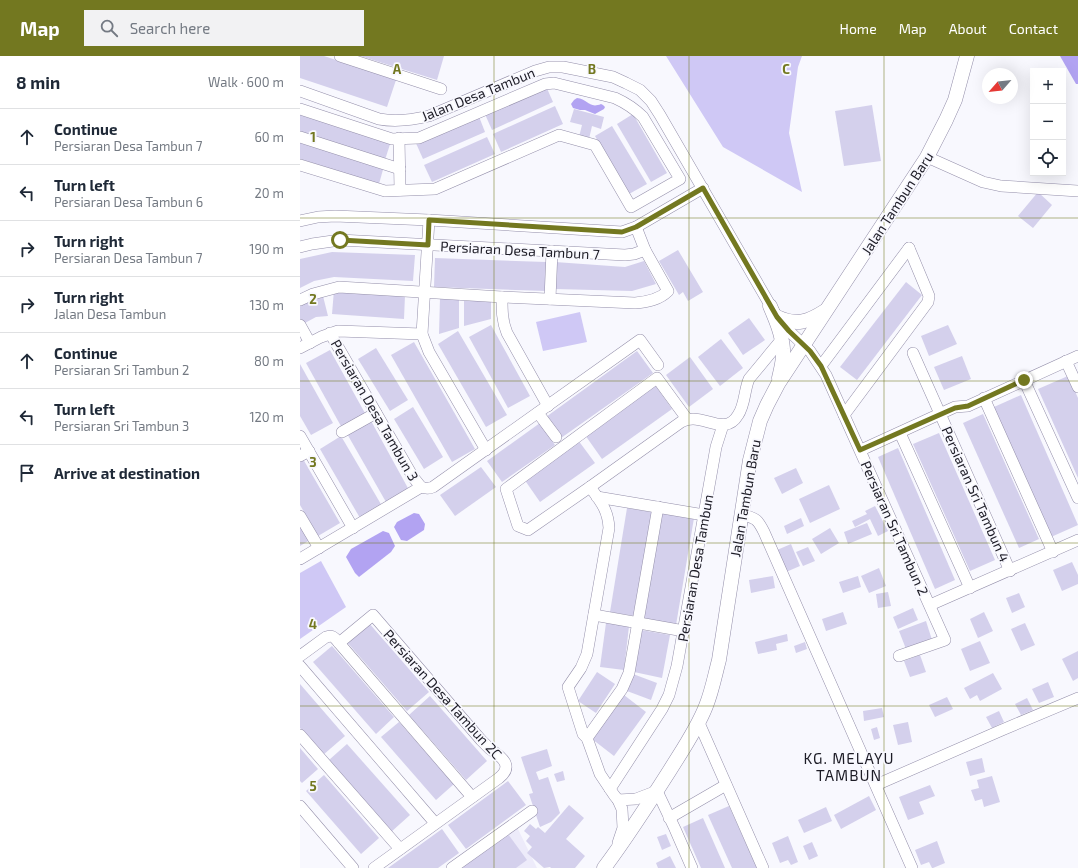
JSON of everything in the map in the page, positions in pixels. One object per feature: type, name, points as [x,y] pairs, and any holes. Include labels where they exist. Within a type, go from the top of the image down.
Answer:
[{"type":"main road","name":"Jalan Tambun Baru","points":[[604,868],[657,792],[699,723],[714,684],[750,460],[760,421],[767,405],[778,384],[928,157],[955,100],[967,56]]},
{"type":"main road","points":[[774,312],[790,322],[797,323],[811,319],[828,308]]},
{"type":"main road","points":[[774,312],[784,351],[778,384]]},
{"type":"street","points":[[340,56],[441,88]]},
{"type":"street","name":"Jalan Desa Tambun","points":[[300,91],[379,119],[390,121],[417,119],[429,116],[535,70],[549,67],[563,67],[613,77],[626,82],[640,90],[651,101],[774,312],[782,324],[804,345]]},
{"type":"street","points":[[300,109],[392,138],[419,138],[545,84],[554,83],[615,98],[636,110],[643,117],[680,178],[631,207],[595,145],[559,135],[435,189],[385,191],[300,165]]},
{"type":"street","points":[[300,137],[400,169]]},
{"type":"street","points":[[399,138],[400,190]]},
{"type":"street","points":[[928,157],[983,182],[1001,186],[1078,191]]},
{"type":"street","name":"Persiaran Desa Tambun 7","points":[[300,221],[318,217],[335,216],[429,220],[622,232],[636,227],[703,188]]},
{"type":"street","points":[[429,220],[422,334],[429,352],[486,450]]},
{"type":"street","points":[[300,300],[313,294],[339,287],[424,293],[635,303],[650,301],[664,295],[668,291],[645,250],[636,227]]},
{"type":"street","name":"Persiaran Desa Tambun 7","points":[[300,247],[340,240],[625,255],[634,254],[645,250]]},
{"type":"street","points":[[821,366],[909,248],[929,296],[928,302],[844,415]]},
{"type":"street","points":[[550,299],[552,252]]},
{"type":"street","points":[[502,297],[502,317],[507,333],[548,406]]},
{"type":"street","points":[[300,325],[305,345],[330,333],[345,330],[422,334]]},
{"type":"street","name":"Persiaran Desa Tambun 3","points":[[330,333],[413,477],[421,487]]},
{"type":"street","points":[[687,420],[657,378],[506,489],[518,526],[528,530],[681,422],[699,419],[723,425],[734,421],[741,409],[749,380],[782,339]]},
{"type":"street","points":[[300,559],[421,487],[425,489],[433,487],[640,340],[658,365]]},
{"type":"street","name":"Persiaran Sri Tambun 2","points":[[804,345],[821,366],[945,640],[899,656]]},
{"type":"street","name":"Persiaran Sri Tambun 4","points":[[912,353],[941,414],[1010,571]]},
{"type":"street","points":[[860,450],[955,408],[968,406],[1078,356]]},
{"type":"street","points":[[1066,361],[1078,387]]},
{"type":"street","points":[[1024,380],[1078,498]]},
{"type":"street","points":[[984,398],[1053,552]]},
{"type":"street","points":[[342,432],[376,413]]},
{"type":"street","points":[[538,413],[556,437]]},
{"type":"street","name":"Persiaran Desa Tambun","points":[[610,789],[655,721],[669,695],[684,631],[716,446],[723,425]]},
{"type":"street","points":[[900,433],[970,588]]},
{"type":"street","points":[[300,436],[304,454],[353,528]]},
{"type":"street","points":[[590,487],[606,512],[609,528],[587,654],[581,668],[568,687],[583,734],[587,738],[600,774],[618,800],[622,809],[623,828],[614,855]]},
{"type":"street","points":[[597,497],[704,515]]},
{"type":"street","points":[[587,738],[622,689],[629,673],[658,507]]},
{"type":"street","points":[[741,514],[754,518],[759,522],[764,532],[912,868]]},
{"type":"street","points":[[300,516],[319,548]]},
{"type":"street","points":[[930,606],[1078,540]]},
{"type":"street","name":"Persiaran Desa Tambun 2C","points":[[339,643],[373,615],[481,740],[500,756],[506,766],[506,770],[503,775],[472,797]]},
{"type":"street","points":[[594,615],[684,631]]},
{"type":"street","points":[[300,656],[326,636],[335,638],[472,797],[374,868]]},
{"type":"street","points":[[300,666],[435,824]]},
{"type":"street","points":[[876,785],[1078,698]]},
{"type":"street","points":[[699,723],[763,868]]},
{"type":"street","points":[[300,735],[400,849]]},
{"type":"street","points":[[670,818],[726,785]]},
{"type":"street","points":[[618,800],[636,799],[657,792],[692,868]]},
{"type":"street","points":[[300,806],[353,868]]},
{"type":"street","points":[[452,868],[532,811]]},
{"type":"shaded area","points":[[666,56],[802,56],[798,67],[789,133],[802,192],[723,147]]},
{"type":"shaded area","points":[[1060,56],[1078,56],[1078,84],[1076,84]]},
{"type":"shaded area","points":[[577,98],[584,100],[591,105],[601,104],[605,107],[595,114],[585,110],[573,108],[571,104]]},
{"type":"shaded area","points":[[580,312],[587,342],[543,351],[536,322]]},
{"type":"shaded area","points":[[414,513],[419,514],[425,524],[424,530],[407,541],[401,540],[394,527],[397,522]]},
{"type":"shaded area","points":[[383,531],[389,533],[395,546],[391,552],[359,577],[346,557],[351,549]]},
{"type":"shaded area","points":[[321,561],[346,607],[300,639],[300,573]]},
{"type":"shaded area","points":[[516,825],[537,868],[454,868]]},
{"type":"building","points":[[300,56],[324,56],[396,80],[387,107],[300,78]]},
{"type":"building","points":[[360,56],[444,56],[437,80]]},
{"type":"building","points":[[545,84],[553,102],[492,130],[484,112]]},
{"type":"building","points":[[872,105],[881,161],[844,166],[835,111]]},
{"type":"building","points":[[555,106],[563,124],[501,152],[493,134]]},
{"type":"building","points":[[574,109],[604,117],[601,129],[592,126],[589,139],[579,137],[582,125],[570,122]]},
{"type":"building","points":[[300,112],[391,141],[385,160],[300,133]]},
{"type":"building","points":[[478,114],[485,132],[423,159],[415,141]]},
{"type":"building","points":[[633,114],[667,173],[651,182],[617,124]]},
{"type":"building","points":[[612,126],[647,184],[629,194],[595,136]]},
{"type":"building","points":[[487,137],[495,154],[432,182],[424,165]]},
{"type":"building","points":[[300,139],[384,166],[379,184],[300,159]]},
{"type":"building","points":[[1038,192],[1052,205],[1033,228],[1018,216]]},
{"type":"building","points":[[678,250],[703,292],[688,301],[683,292],[679,295],[659,261]]},
{"type":"building","points":[[332,252],[415,255],[413,281],[334,277],[314,281],[300,288],[300,259]]},
{"type":"building","points":[[435,258],[546,262],[546,291],[434,287]]},
{"type":"building","points":[[644,261],[656,284],[632,291],[555,289],[555,262],[625,267]]},
{"type":"building","points":[[906,282],[922,295],[857,380],[840,367]]},
{"type":"building","points":[[334,290],[405,295],[404,319],[332,314]]},
{"type":"building","points":[[323,296],[328,316],[316,317],[303,324],[300,319],[300,303]]},
{"type":"building","points":[[440,298],[459,299],[459,328],[439,334]]},
{"type":"building","points":[[464,301],[491,301],[491,319],[464,326]]},
{"type":"building","points":[[749,318],[765,340],[743,355],[728,333]]},
{"type":"building","points":[[491,325],[530,396],[508,408],[469,337]]},
{"type":"building","points":[[948,325],[957,344],[929,356],[921,336]]},
{"type":"building","points":[[458,331],[507,415],[486,427],[438,344]]},
{"type":"building","points":[[721,339],[743,368],[720,386],[698,357]]},
{"type":"building","points":[[414,342],[475,449],[452,462],[391,355]]},
{"type":"building","points":[[376,348],[408,400],[390,411],[358,359]]},
{"type":"building","points":[[330,350],[366,415],[342,428],[306,363]]},
{"type":"building","points":[[637,351],[653,373],[561,438],[546,417]]},
{"type":"building","points":[[962,356],[971,379],[944,390],[934,367]]},
{"type":"building","points":[[690,357],[713,389],[689,407],[666,375]]},
{"type":"building","points":[[300,364],[333,423],[311,435],[300,416]]},
{"type":"building","points":[[1068,376],[1078,398],[1078,478],[1038,389]]},
{"type":"building","points":[[655,385],[672,409],[602,459],[585,435]]},
{"type":"building","points":[[1021,395],[1078,525],[1051,537],[994,407]]},
{"type":"building","points":[[413,407],[443,457],[424,469],[394,419]]},
{"type":"building","points":[[983,414],[1039,539],[1019,548],[963,423]]},
{"type":"building","points":[[370,419],[409,490],[386,502],[346,432]]},
{"type":"building","points":[[540,423],[555,445],[502,482],[487,461]]},
{"type":"building","points":[[939,433],[995,560],[970,571],[913,444]]},
{"type":"building","points":[[341,436],[382,506],[360,518],[320,449]]},
{"type":"building","points":[[578,440],[595,463],[540,502],[524,479]]},
{"type":"building","points":[[898,448],[955,580],[935,589],[878,457]]},
{"type":"building","points":[[303,459],[340,523],[318,536],[300,505],[300,461]]},
{"type":"building","points":[[481,467],[496,487],[455,516],[440,495]]},
{"type":"building","points":[[796,468],[803,483],[782,494],[774,478]]},
{"type":"building","points":[[829,485],[840,509],[810,523],[799,499]]},
{"type":"building","points":[[875,506],[888,531],[878,536],[870,519],[855,527],[852,521],[867,514],[865,511]]},
{"type":"building","points":[[627,508],[652,512],[635,616],[610,612]]},
{"type":"building","points":[[661,512],[694,518],[676,625],[642,619]]},
{"type":"building","points":[[801,518],[804,526],[787,534],[784,526]]},
{"type":"building","points":[[300,523],[310,540],[300,546]]},
{"type":"building","points":[[867,523],[872,534],[848,544],[844,532]]},
{"type":"building","points":[[830,528],[839,543],[821,554],[812,539]]},
{"type":"building","points":[[791,544],[800,566],[786,572],[777,550]]},
{"type":"building","points":[[808,547],[815,561],[803,566],[796,552]]},
{"type":"building","points":[[1072,562],[1078,575],[1078,584],[1062,591],[1053,570]]},
{"type":"building","points":[[879,568],[886,586],[869,593],[861,576]]},
{"type":"building","points":[[773,576],[775,588],[751,593],[749,580]]},
{"type":"building","points":[[858,576],[861,587],[843,593],[839,582]]},
{"type":"building","points":[[888,592],[891,606],[878,608],[876,594]]},
{"type":"building","points":[[1019,593],[1025,607],[1012,613],[1006,598]]},
{"type":"building","points":[[913,608],[918,620],[898,629],[893,617]]},
{"type":"building","points":[[843,612],[847,624],[826,631],[822,619]]},
{"type":"building","points":[[984,612],[993,631],[978,638],[970,619]]},
{"type":"building","points":[[926,621],[932,640],[906,649],[899,631]]},
{"type":"building","points":[[368,622],[429,692],[407,711],[346,641]]},
{"type":"building","points":[[606,623],[629,626],[624,670],[600,667]]},
{"type":"building","points":[[1025,623],[1035,645],[1021,651],[1011,629]]},
{"type":"building","points":[[641,630],[670,635],[662,678],[634,672]]},
{"type":"building","points":[[787,634],[788,641],[776,644],[777,650],[758,654],[755,642]]},
{"type":"building","points":[[980,641],[990,663],[970,671],[961,649]]},
{"type":"building","points":[[805,642],[807,649],[796,653],[794,646]]},
{"type":"building","points":[[332,646],[394,717],[376,734],[313,662]]},
{"type":"building","points":[[1078,651],[1078,678],[1073,681],[1062,659]]},
{"type":"building","points":[[920,655],[926,672],[910,677],[904,661]]},
{"type":"building","points":[[597,672],[615,684],[596,713],[578,701]]},
{"type":"building","points":[[993,673],[1002,689],[980,701],[977,695],[970,699],[964,688]]},
{"type":"building","points":[[633,674],[657,683],[651,700],[627,691]]},
{"type":"building","points":[[1048,682],[1054,697],[1039,703],[1032,689]]},
{"type":"building","points":[[300,684],[345,736],[323,755],[300,728]]},
{"type":"building","points":[[624,695],[646,712],[614,756],[592,739]]},
{"type":"building","points":[[430,696],[487,761],[466,780],[409,715]]},
{"type":"building","points":[[947,697],[953,709],[935,717],[929,705]]},
{"type":"building","points":[[1027,698],[1033,710],[1021,715],[1015,704]]},
{"type":"building","points":[[882,708],[884,717],[864,721],[863,711]]},
{"type":"building","points":[[999,711],[1004,722],[992,728],[986,717]]},
{"type":"building","points":[[399,722],[454,784],[436,800],[381,737]]},
{"type":"building","points":[[908,722],[912,742],[898,745],[893,725]]},
{"type":"building","points":[[877,727],[880,738],[874,740],[871,729]]},
{"type":"building","points":[[347,744],[410,815],[391,832],[329,760]]},
{"type":"building","points":[[300,748],[318,769],[302,783],[300,781]]},
{"type":"building","points":[[547,749],[552,766],[536,772],[539,780],[548,777],[560,813],[551,822],[540,827],[529,794],[533,793],[521,757]]},
{"type":"building","points":[[982,758],[985,772],[970,776],[966,762]]},
{"type":"building","points":[[563,771],[565,780],[557,782],[554,774]]},
{"type":"building","points":[[324,775],[379,838],[361,854],[306,791]]},
{"type":"building","points":[[992,776],[1000,802],[984,807],[982,799],[975,801],[971,790],[979,788],[977,780]]},
{"type":"building","points":[[508,781],[526,805],[466,849],[448,825]]},
{"type":"building","points":[[930,785],[935,796],[919,802],[924,814],[908,820],[899,797]]},
{"type":"building","points":[[869,796],[876,810],[841,829],[834,815]]},
{"type":"building","points":[[569,805],[584,818],[566,839],[585,856],[575,868],[544,868],[527,853],[532,847],[526,841],[530,836],[524,831],[530,824],[536,829],[538,827],[545,833]]},
{"type":"building","points":[[729,806],[757,868],[732,868],[708,815]]},
{"type":"building","points":[[826,807],[832,821],[804,833],[798,820]]},
{"type":"building","points":[[703,818],[725,868],[701,868],[683,827]]},
{"type":"building","points":[[442,829],[459,853],[438,868],[388,868]]},
{"type":"building","points":[[508,834],[527,860],[516,868],[460,868]]},
{"type":"building","points":[[666,834],[671,846],[662,850],[657,837]]},
{"type":"building","points":[[788,836],[798,862],[791,865],[788,860],[780,863],[772,843]]},
{"type":"building","points":[[937,841],[945,863],[933,868],[929,862],[921,865],[915,850]]},
{"type":"building","points":[[812,842],[818,856],[809,860],[803,846]]},
{"type":"building","points":[[670,856],[676,868],[658,868],[656,863]]},
{"type":"district","name":"KG. MELAYU TAMBUN","points":[[849,766]]},
{"type":"route","points":[[340,240],[428,245],[429,220],[622,232],[636,227],[703,188],[777,317],[795,338],[810,351],[821,366],[860,450],[955,408],[968,406],[1024,380]]}]
